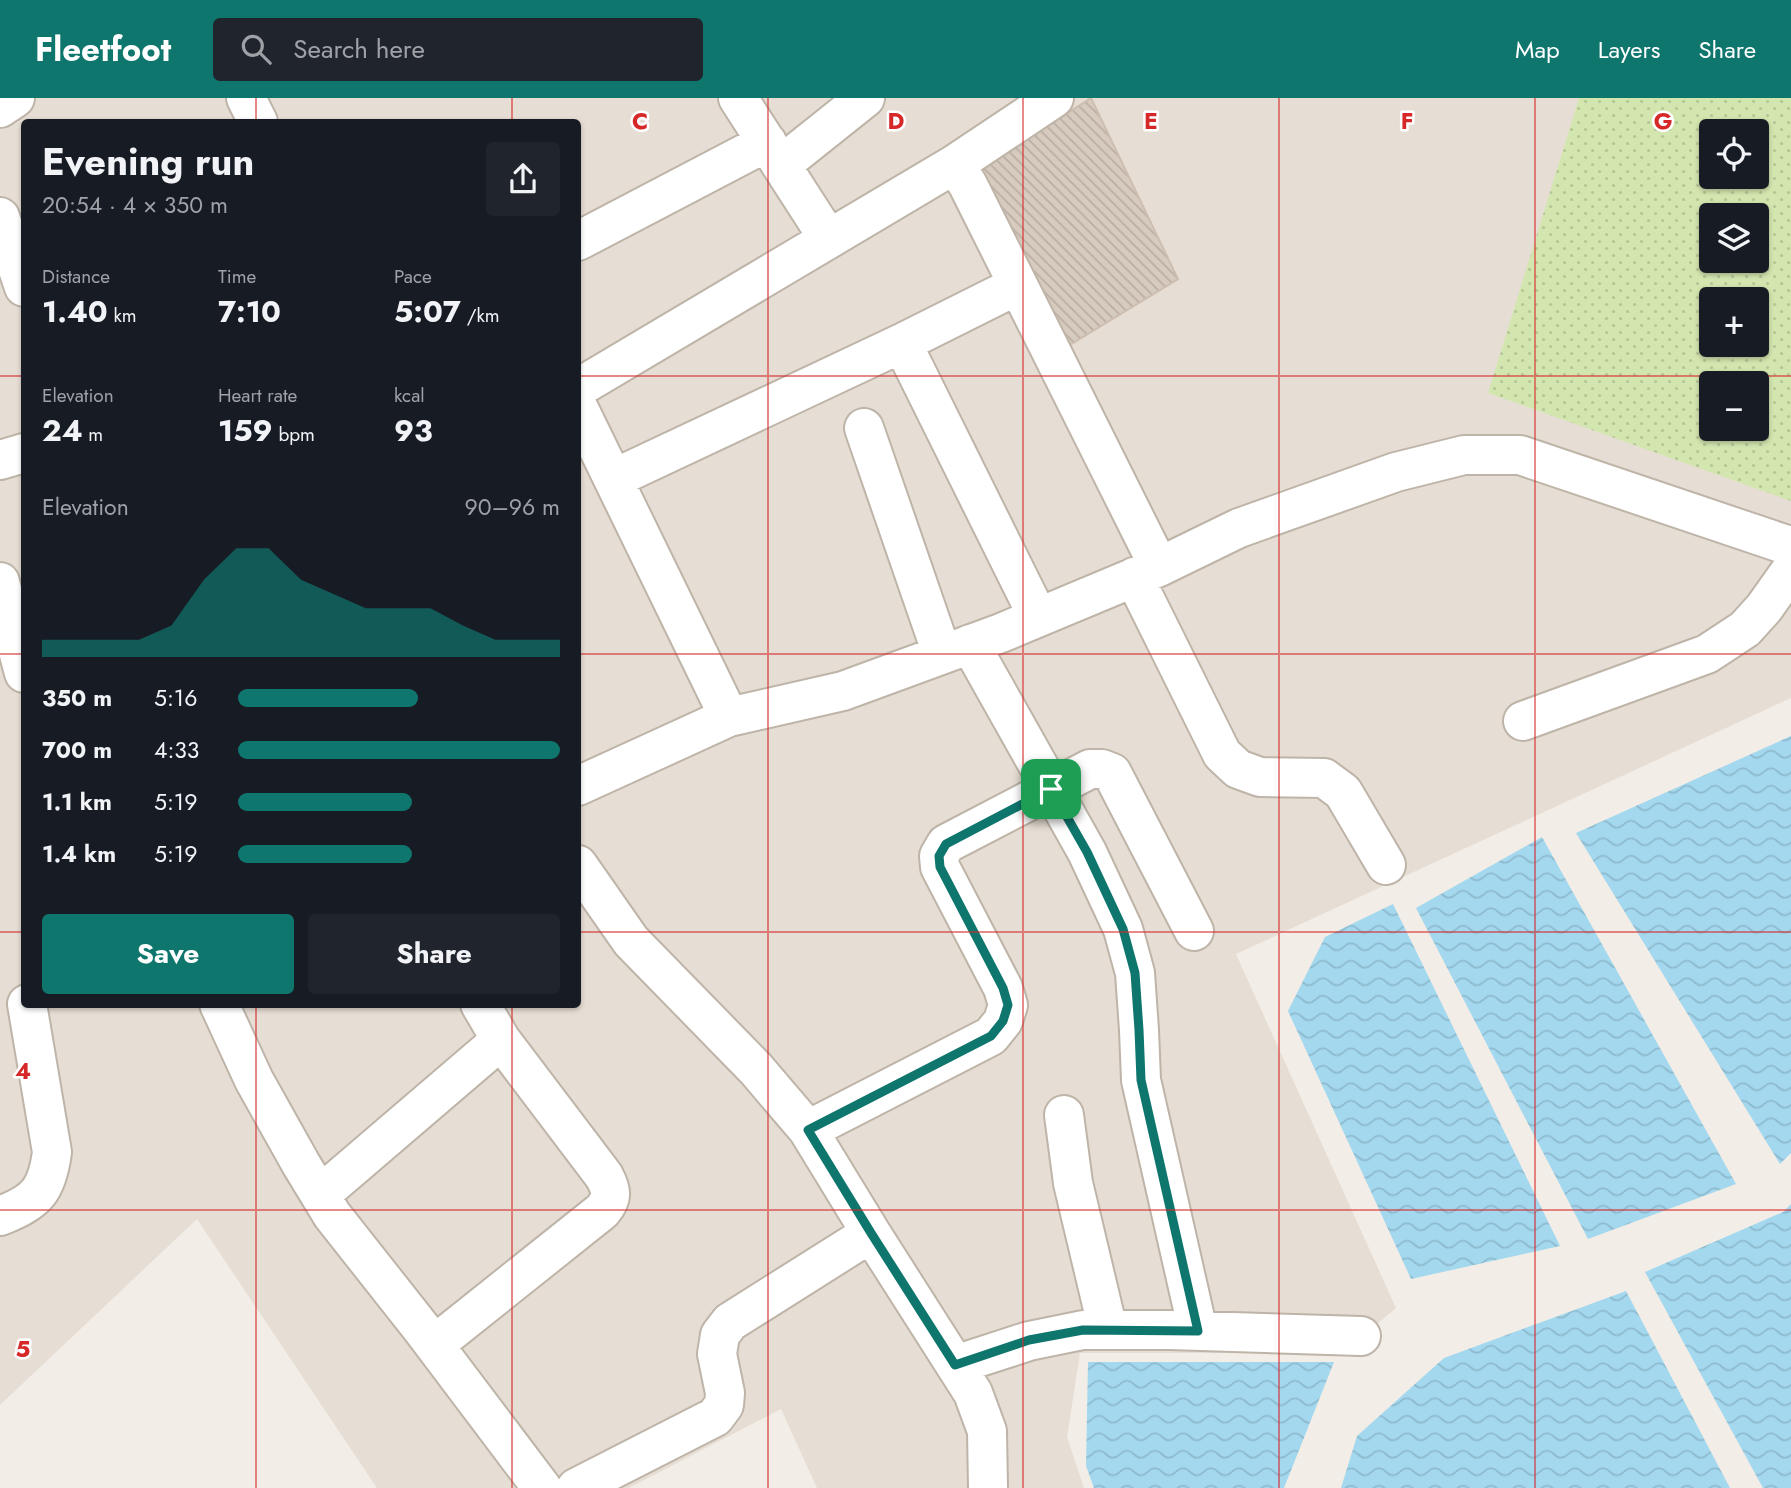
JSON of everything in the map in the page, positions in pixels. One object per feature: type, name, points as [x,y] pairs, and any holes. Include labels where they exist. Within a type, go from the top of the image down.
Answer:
[{"type":"street","points":[[0,108],[15,98]]},
{"type":"street","points":[[246,98],[256,119]]},
{"type":"street","points":[[738,98],[828,238]]},
{"type":"street","points":[[581,240],[774,154],[865,98]]},
{"type":"street","points":[[581,386],[955,164],[1054,98]]},
{"type":"street","points":[[955,164],[1017,285],[1146,572],[1222,754],[1238,769],[1260,777],[1324,778],[1343,792],[1386,865]]},
{"type":"street","points":[[0,217],[21,278]]},
{"type":"street","points":[[613,479],[902,343],[1017,285]]},
{"type":"street","points":[[902,343],[1038,617]]},
{"type":"street","points":[[581,413],[729,717]]},
{"type":"street","points":[[864,428],[956,649],[1051,789],[1087,852],[1123,929],[1135,973],[1141,1080],[1198,1331]]},
{"type":"street","points":[[0,460],[21,454]]},
{"type":"street","points":[[581,785],[729,717],[843,691],[1038,617],[1146,572],[1239,528],[1395,472],[1464,455],[1520,455],[1791,545]]},
{"type":"street","points":[[1523,721],[1707,654],[1745,629],[1791,570]]},
{"type":"street","points":[[0,582],[21,662]]},
{"type":"street","points":[[808,1130],[991,1036],[1003,1021],[1008,1005],[1003,988],[940,867],[939,856],[946,844],[1051,789],[1090,769],[1102,769],[1112,773],[1194,931]]},
{"type":"street","points":[[581,869],[631,941],[756,1069],[808,1130],[973,1393],[987,1431],[988,1488]]},
{"type":"street","points":[[0,1003],[21,997]]},
{"type":"street","points":[[0,1216],[19,1208],[40,1193],[49,1172],[52,1152],[28,1008]]},
{"type":"street","points":[[221,1008],[254,1080],[332,1215],[542,1488]]},
{"type":"street","points":[[434,1345],[602,1212],[610,1202],[610,1187],[604,1176],[501,1041],[482,1008]]},
{"type":"street","points":[[320,1195],[501,1041]]},
{"type":"street","points":[[1063,1115],[1073,1183],[1108,1330]]},
{"type":"street","points":[[576,1488],[715,1417],[724,1405],[717,1354],[720,1335],[730,1322],[871,1233]]},
{"type":"street","points":[[955,1365],[1029,1340],[1083,1330],[1361,1336]]},
{"type":"shaded area","points":[[0,98],[1791,98],[1791,698],[1236,954],[1396,1308],[1343,1353],[1080,1353],[1067,1437],[1084,1488],[817,1488],[781,1409],[629,1488],[377,1488],[197,1219],[0,1405]]},
{"type":"green space","points":[[1579,98],[1791,98],[1791,501],[1488,393]]},
{"type":"water","points":[[1791,736],[1791,1153],[1780,1164],[1576,833]]},
{"type":"water","points":[[1542,837],[1736,1184],[1588,1239],[1416,908]]},
{"type":"water","points":[[1393,904],[1560,1246],[1411,1279],[1288,1011],[1325,937]]},
{"type":"water","points":[[1791,1204],[1791,1488],[1763,1488],[1645,1272],[1783,1212]]},
{"type":"water","points":[[1626,1291],[1730,1488],[1341,1488],[1357,1436],[1444,1358]]},
{"type":"water","points":[[1088,1362],[1334,1362],[1284,1488],[1094,1488],[1086,1466]]},
{"type":"building","points":[[1091,98],[1178,279],[1068,346],[979,170]]},
{"type":"route","points":[[1051,789],[1087,852],[1123,929],[1135,973],[1141,1080],[1198,1331],[1083,1330],[1029,1340],[955,1365],[808,1130],[991,1036],[1003,1021],[1008,1005],[1003,988],[940,867],[939,856],[946,844],[1051,789]]}]
